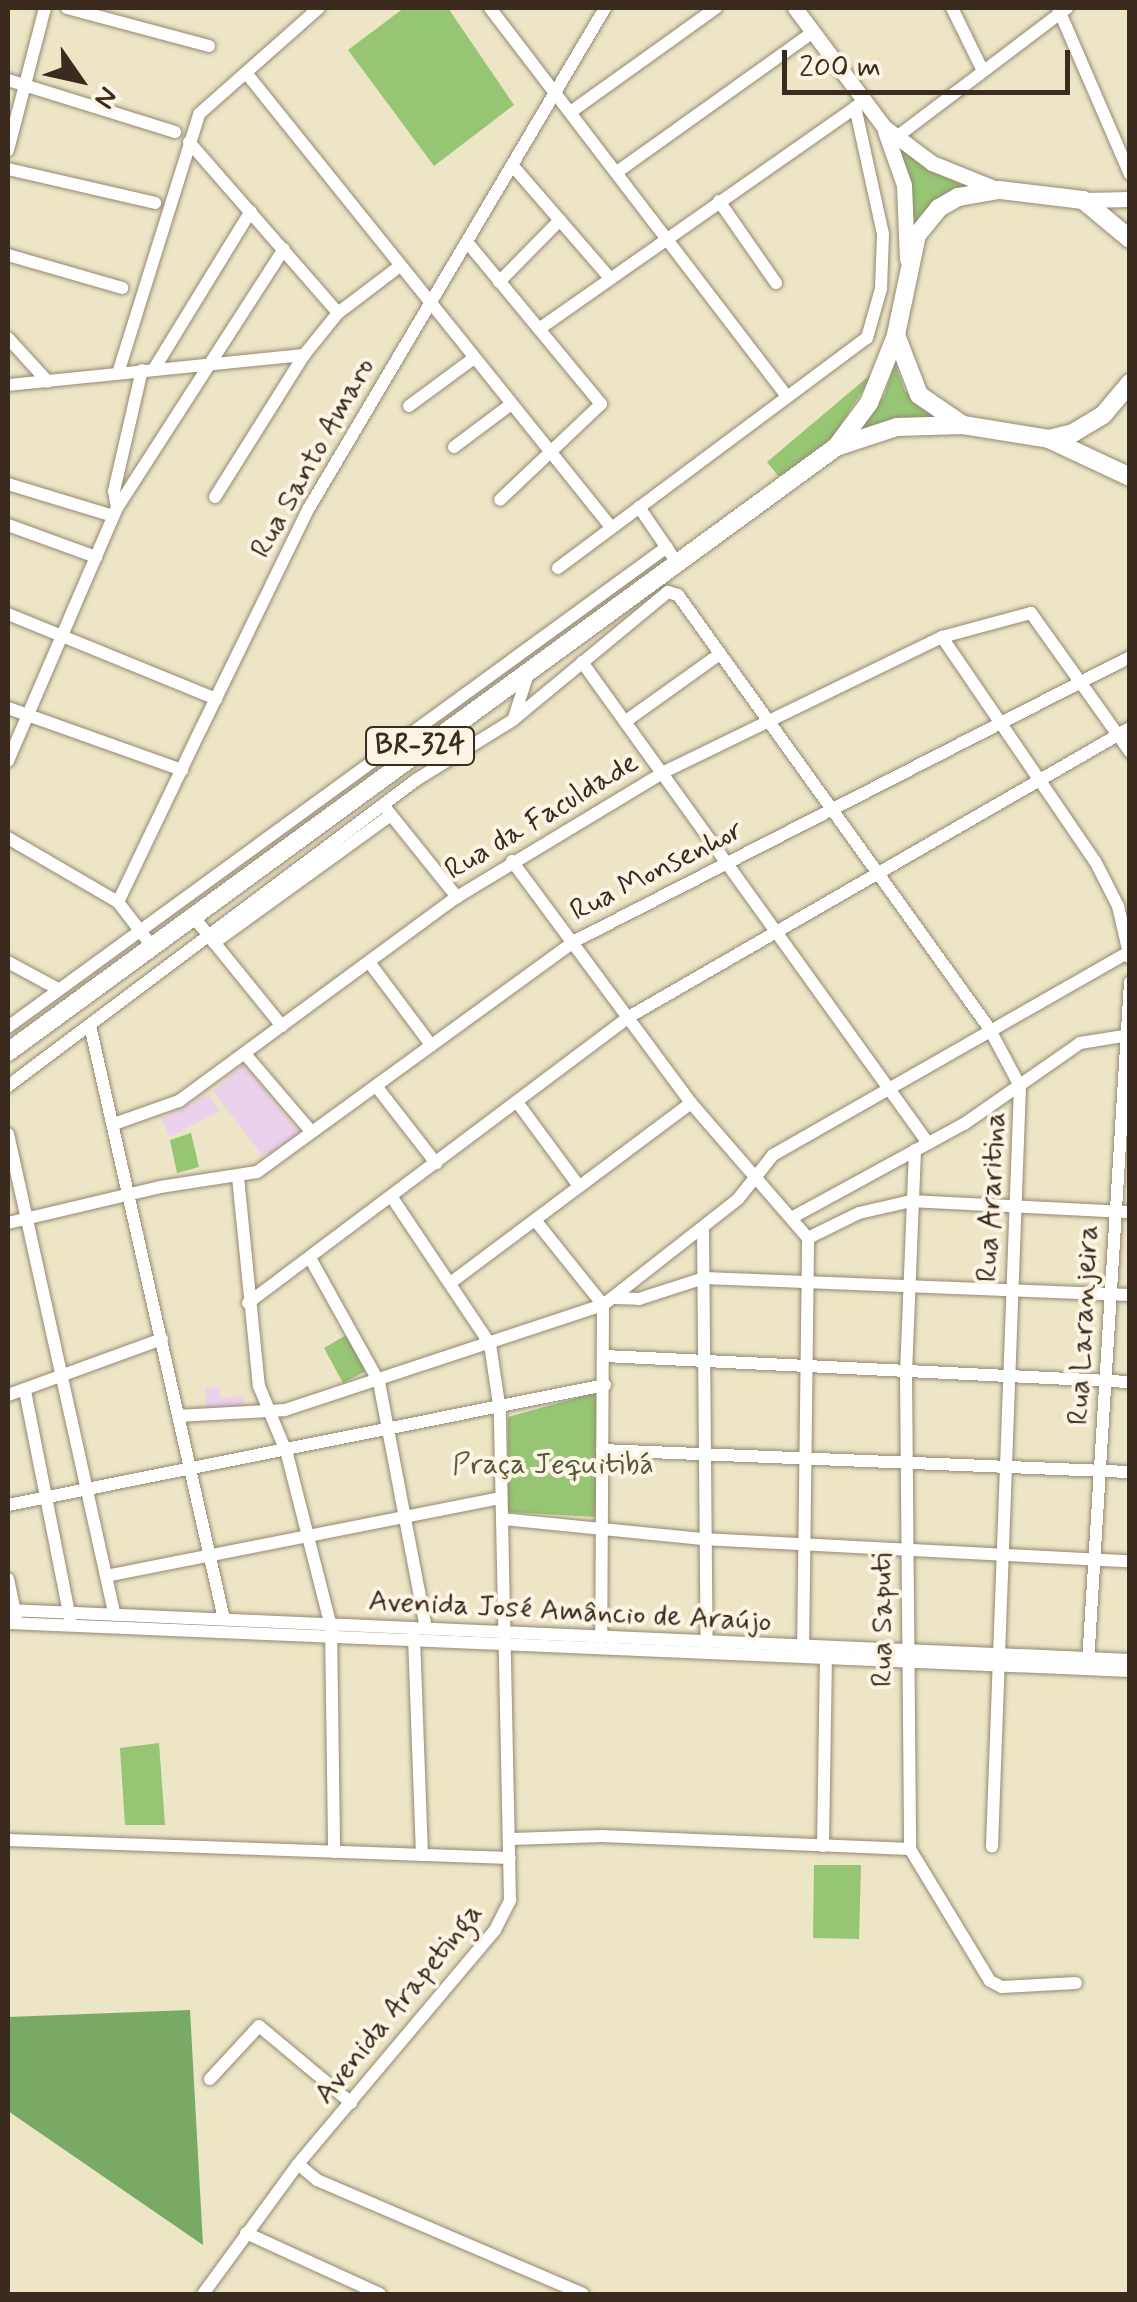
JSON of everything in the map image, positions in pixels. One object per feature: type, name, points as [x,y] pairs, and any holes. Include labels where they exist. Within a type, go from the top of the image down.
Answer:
[{"type":"highway","points":[[836,447],[869,403],[896,335],[907,262],[916,235],[940,208],[999,190],[1083,200],[1130,239]]},
{"type":"highway","points":[[896,335],[919,396],[963,425]]},
{"type":"highway","points":[[1048,438],[1096,422],[1130,383]]},
{"type":"highway","points":[[836,447],[897,427],[963,425],[1048,438],[1130,477]]},
{"type":"highway","name":"BR-324","points":[[8,1052],[401,759],[530,668],[672,554],[836,447]]},
{"type":"main road","points":[[796,8],[859,104],[890,135],[932,163],[999,190]]},
{"type":"main road","points":[[890,135],[906,198],[907,262]]},
{"type":"main road","points":[[1083,200],[1130,200]]},
{"type":"street","points":[[8,150],[46,8]]},
{"type":"street","points":[[67,8],[209,46]]},
{"type":"street","points":[[119,370],[203,107],[247,74],[319,8]]},
{"type":"street","points":[[490,8],[786,395]]},
{"type":"street","name":"Rua Santo Amaro","points":[[118,902],[308,508],[605,8]]},
{"type":"street","points":[[572,111],[716,8]]},
{"type":"street","points":[[952,8],[981,67]]},
{"type":"street","points":[[890,135],[1062,9],[1130,174]]},
{"type":"street","points":[[617,172],[812,33]]},
{"type":"street","points":[[247,74],[611,527]]},
{"type":"street","points":[[8,80],[176,132]]},
{"type":"street","points":[[539,329],[859,104],[883,234],[881,289],[867,338],[558,568]]},
{"type":"street","points":[[189,142],[338,312]]},
{"type":"street","points":[[512,165],[609,277]]},
{"type":"street","points":[[8,169],[155,203]]},
{"type":"street","points":[[719,200],[776,282]]},
{"type":"street","points":[[115,512],[114,491],[148,369],[251,211]]},
{"type":"street","points":[[499,282],[560,220]]},
{"type":"street","points":[[467,242],[601,404],[551,456],[500,500]]},
{"type":"street","points":[[8,761],[32,715],[115,512],[284,249]]},
{"type":"street","points":[[8,255],[122,288]]},
{"type":"street","points":[[214,497],[304,355],[338,312],[400,266]]},
{"type":"street","points":[[8,338],[48,382]]},
{"type":"street","points":[[8,386],[119,370],[212,366],[304,355]]},
{"type":"street","points":[[409,406],[474,358]]},
{"type":"street","points":[[454,447],[510,405]]},
{"type":"street","points":[[8,484],[115,512]]},
{"type":"street","points":[[8,1028],[138,928],[191,898],[672,554],[639,507]]},
{"type":"street","points":[[8,525],[96,557]]},
{"type":"street","name":"Rua Araritina","points":[[582,662],[668,592],[678,596],[764,722],[989,1028],[1020,1086],[992,1846]]},
{"type":"street","name":"Rua da Faculdade","points":[[114,1124],[179,1101],[512,861],[664,772],[942,637],[1030,613],[1084,681]]},
{"type":"street","points":[[8,614],[216,699]]},
{"type":"street","points":[[608,1302],[738,1199],[752,1174],[888,1086],[1129,955],[1112,892],[1041,779],[942,637]]},
{"type":"street","points":[[626,722],[720,654]]},
{"type":"street","name":"Rua Monsenhor","points":[[8,1224],[127,1194],[238,1178],[274,1162],[310,1130],[573,942],[1130,657]]},
{"type":"street","points":[[8,1086],[90,1030],[387,810],[416,780],[513,720],[582,662],[781,932],[888,1086],[921,1146]]},
{"type":"street","points":[[513,720],[530,668]]},
{"type":"street","points":[[1084,681],[1124,731],[1130,752]]},
{"type":"street","points":[[8,708],[182,770]]},
{"type":"street","points":[[248,1303],[393,1198],[627,1018],[1124,731]]},
{"type":"street","points":[[401,759],[416,780]]},
{"type":"street","points":[[387,810],[457,897]]},
{"type":"street","points":[[8,838],[118,902],[151,945]]},
{"type":"street","points":[[512,861],[691,1103],[752,1174],[795,1216],[808,1238],[804,1652]]},
{"type":"street","points":[[192,915],[282,1026]]},
{"type":"street","points":[[8,962],[58,989]]},
{"type":"street","points":[[370,962],[431,1044]]},
{"type":"street","name":"Rua Laranjeira","points":[[1088,1664],[1112,1294],[1123,1212],[1130,982]]},
{"type":"street","points":[[90,1030],[224,1619]]},
{"type":"street","points":[[795,1216],[1020,1086],[1080,1043],[1128,1035]]},
{"type":"street","points":[[245,1054],[310,1130]]},
{"type":"street","points":[[376,1086],[436,1163]]},
{"type":"street","points":[[516,1102],[579,1186]]},
{"type":"street","points":[[453,1281],[691,1103]]},
{"type":"street","points":[[8,1134],[114,1614]]},
{"type":"street","name":"Rua Saputi","points":[[910,1848],[906,1374],[910,1202],[921,1146]]},
{"type":"street","points":[[238,1178],[259,1386],[274,1412],[288,1454],[332,1633],[334,1852]]},
{"type":"street","points":[[393,1198],[453,1281],[490,1344]]},
{"type":"street","points":[[808,1238],[859,1213],[910,1202],[1123,1212]]},
{"type":"street","points":[[536,1220],[608,1302],[598,1530],[601,1638]]},
{"type":"street","points":[[504,1639],[707,1648],[702,1456],[707,1361],[704,1228]]},
{"type":"street","points":[[310,1258],[379,1382],[404,1516],[418,1634],[422,1855]]},
{"type":"street","points":[[178,1416],[274,1412],[379,1382],[608,1302],[638,1299],[704,1278],[1130,1294]]},
{"type":"street","points":[[8,1396],[162,1339]]},
{"type":"street","name":"Avenida Arapetinga","points":[[202,2294],[298,2164],[496,1930],[510,1900],[500,1411],[490,1344]]},
{"type":"street","points":[[605,1356],[806,1365],[906,1374],[1130,1382]]},
{"type":"street","points":[[8,1505],[288,1454],[387,1428],[500,1411],[605,1386]]},
{"type":"street","points":[[25,1390],[70,1618],[242,1627]]},
{"type":"street","points":[[602,1450],[1130,1472]]},
{"type":"street","points":[[106,1576],[501,1498]]},
{"type":"street","points":[[502,1519],[805,1546],[1130,1561]]},
{"type":"street","points":[[8,1579],[12,1617]]},
{"type":"street","name":"Avenida José Amâncio de Araújo","points":[[12,1617],[114,1614],[224,1619],[242,1627],[332,1633],[601,1638],[707,1648],[906,1658]]},
{"type":"street","points":[[823,1846],[826,1654]]},
{"type":"street","points":[[906,1658],[1088,1664],[1130,1660]]},
{"type":"street","points":[[1088,1664],[1130,1671]]},
{"type":"street","points":[[509,1839],[602,1836],[910,1848],[993,1984],[1076,1984]]},
{"type":"street","points":[[8,1840],[510,1858]]},
{"type":"street","points":[[210,2079],[261,2027],[352,2103]]},
{"type":"street","points":[[298,2164],[317,2180],[583,2294]]},
{"type":"street","points":[[246,2232],[380,2294]]},
{"type":"shaded area","points":[[243,1064],[299,1132],[272,1153],[262,1155],[213,1091]]},
{"type":"shaded area","points":[[209,1094],[219,1111],[170,1137],[161,1119]]},
{"type":"shaded area","points":[[219,1387],[220,1398],[243,1396],[244,1408],[206,1411],[205,1388]]},
{"type":"green space","points":[[404,8],[448,8],[514,105],[434,166],[348,50]]},
{"type":"green space","points":[[898,145],[932,172],[974,188],[910,237],[911,188]]},
{"type":"green space","points":[[895,363],[905,391],[934,417],[857,432],[884,396]]},
{"type":"green space","points":[[876,370],[832,438],[779,477],[767,462]]},
{"type":"green space","points":[[191,1133],[199,1167],[177,1173],[170,1140]]},
{"type":"green space","points":[[346,1335],[366,1371],[343,1383],[324,1348]]},
{"type":"green space","name":"Praça Jequitibá","points":[[591,1394],[598,1396],[596,1517],[508,1512],[508,1417]]},
{"type":"green space","points":[[159,1743],[165,1825],[125,1825],[120,1748]]},
{"type":"green space","points":[[814,1865],[861,1865],[859,1939],[813,1938]]},
{"type":"green space","points":[[190,2010],[203,2245],[8,2111],[8,2017]]}]
